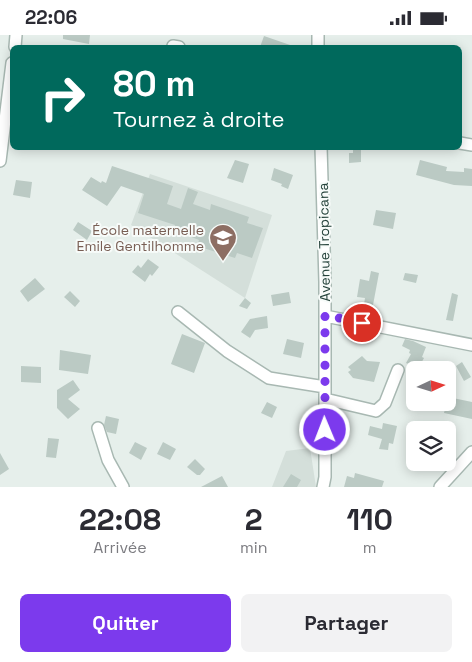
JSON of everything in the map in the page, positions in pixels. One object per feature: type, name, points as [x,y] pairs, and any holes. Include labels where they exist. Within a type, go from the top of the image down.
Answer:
[{"type":"street","points":[[0,161],[10,79]]},
{"type":"street","name":"Avenue Tropicana","points":[[321,150],[325,315],[324,487]]},
{"type":"street","points":[[178,312],[226,351],[269,378],[325,387]]},
{"type":"street","points":[[325,315],[472,345]]},
{"type":"street","points":[[325,399],[376,411],[385,403],[398,369]]},
{"type":"street","points":[[98,428],[108,460],[123,487]]},
{"type":"street","points":[[97,450],[108,460]]},
{"type":"street","points":[[440,487],[472,452]]},
{"type":"shaded area","name":"École maternelle Emile Gentilhomme","points":[[150,174],[272,215],[245,298],[131,225]]},
{"type":"shaded area","points":[[310,448],[316,487],[272,487],[286,451]]},
{"type":"building","points":[[63,35],[90,35],[89,44],[63,39]]},
{"type":"building","points":[[264,36],[290,45],[261,45]]},
{"type":"building","points":[[353,150],[361,150],[361,162],[349,163],[349,153],[353,153]]},
{"type":"building","points":[[235,160],[249,164],[243,183],[227,178]]},
{"type":"building","points":[[420,160],[447,167],[446,171],[464,172],[464,168],[472,169],[472,186],[454,185],[416,175]]},
{"type":"building","points":[[112,166],[173,186],[167,204],[181,209],[188,188],[198,192],[193,204],[210,210],[211,204],[249,217],[247,223],[263,228],[252,258],[237,253],[235,258],[197,246],[199,240],[174,230],[175,225],[138,213],[144,194],[121,186],[107,206],[82,190],[91,177],[101,183],[102,181],[106,183]]},
{"type":"building","points":[[274,168],[293,175],[288,189],[281,186],[282,184],[271,180]]},
{"type":"building","points":[[16,180],[32,182],[30,198],[13,195]]},
{"type":"building","points":[[376,210],[396,213],[393,229],[373,225]]},
{"type":"building","points":[[78,222],[92,231],[87,240],[73,230]]},
{"type":"building","points":[[148,259],[159,267],[152,276],[150,274],[145,282],[132,272],[138,265],[141,268]]},
{"type":"building","points":[[371,271],[379,273],[373,305],[364,304],[365,298],[357,297],[360,279],[369,281]]},
{"type":"building","points":[[405,273],[418,275],[416,283],[403,280]]},
{"type":"building","points":[[35,278],[45,289],[28,302],[20,291]]},
{"type":"building","points":[[70,291],[80,301],[75,307],[64,297]]},
{"type":"building","points":[[289,292],[291,303],[273,306],[271,295]]},
{"type":"building","points":[[452,293],[458,295],[453,321],[446,320]]},
{"type":"building","points":[[245,298],[251,303],[247,309],[239,306]]},
{"type":"building","points":[[267,316],[268,328],[255,330],[250,338],[241,332],[250,319]]},
{"type":"building","points":[[182,334],[205,343],[194,373],[171,364]]},
{"type":"building","points":[[287,339],[304,343],[301,358],[283,354]]},
{"type":"building","points":[[405,339],[426,347],[422,361],[407,361],[411,354],[409,353],[410,350],[402,346]]},
{"type":"building","points":[[60,350],[91,355],[88,374],[59,370]]},
{"type":"building","points":[[362,356],[367,361],[380,362],[374,382],[353,378],[348,372],[351,370],[348,367]]},
{"type":"building","points":[[462,362],[471,377],[464,381],[456,366]]},
{"type":"building","points":[[21,366],[41,367],[41,383],[21,382]]},
{"type":"building","points":[[73,380],[80,390],[68,399],[80,409],[68,419],[57,408],[57,390]]},
{"type":"building","points":[[456,399],[472,402],[472,419],[444,413],[444,411],[456,411]]},
{"type":"building","points":[[267,402],[277,407],[272,418],[261,413]]},
{"type":"building","points":[[106,416],[119,419],[116,434],[107,432],[104,425]]},
{"type":"building","points":[[383,423],[397,426],[393,444],[389,443],[388,450],[379,449],[382,439],[368,435],[370,426],[382,429]]},
{"type":"building","points":[[48,438],[59,439],[56,458],[46,457]]},
{"type":"building","points":[[135,442],[147,448],[141,460],[129,453]]},
{"type":"building","points":[[163,442],[176,449],[170,460],[157,454]]},
{"type":"building","points":[[0,453],[9,469],[0,475]]},
{"type":"building","points":[[195,459],[205,469],[200,475],[197,475],[187,467]]},
{"type":"building","points":[[355,473],[384,481],[382,487],[344,487],[347,476],[354,478]]},
{"type":"building","points":[[291,474],[301,480],[297,487],[283,487]]},
{"type":"building","points":[[222,476],[228,487],[201,487]]},
{"type":"place","name":"École maternelle Emile Gentilhomme","points":[[223,262]]},
{"type":"route","points":[[325,430],[325,315],[362,323]]}]
